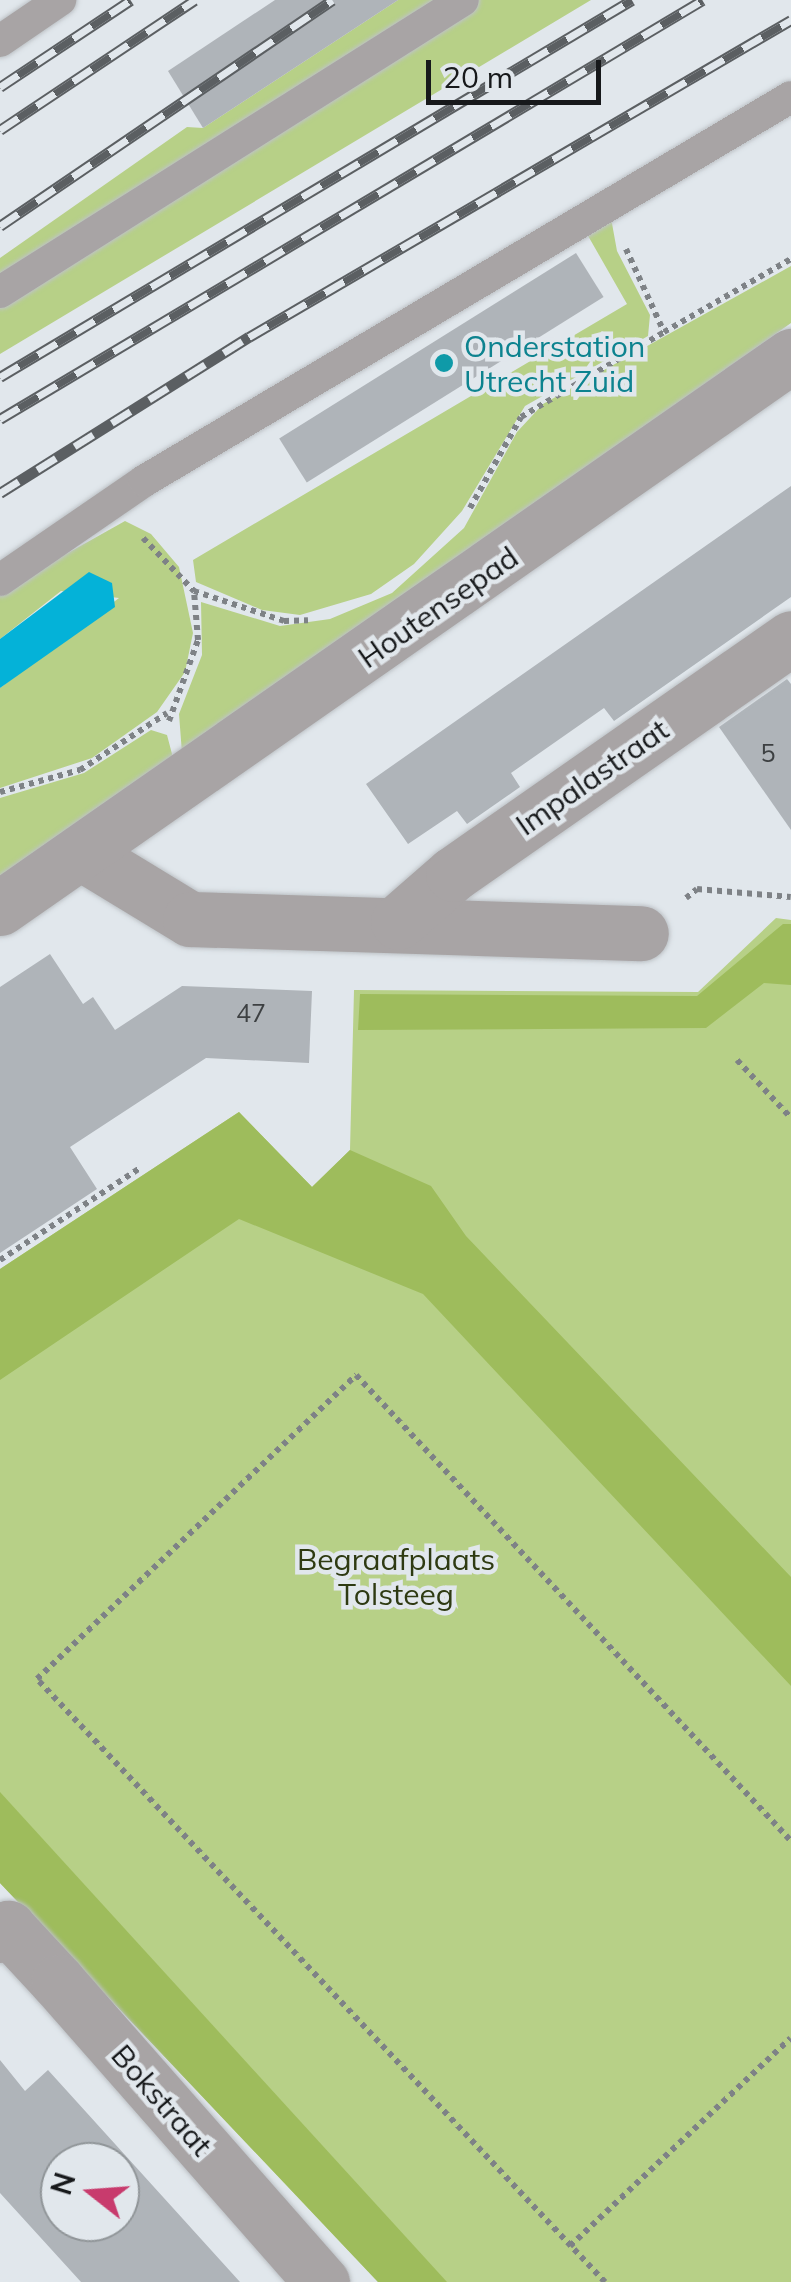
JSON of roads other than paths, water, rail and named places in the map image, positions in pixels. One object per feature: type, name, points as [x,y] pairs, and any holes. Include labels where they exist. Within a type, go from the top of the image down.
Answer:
[{"type":"street","name":"Houtensepad","points":[[0,908],[187,785],[791,356]]},
{"type":"street","name":"Impalastraat","points":[[398,922],[453,874],[791,638]]},
{"type":"street","points":[[83,854],[190,918],[641,932]]},
{"type":"street","name":"Bokstraat","points":[[0,1935],[8,1928],[322,2282]]},
{"type":"lane","points":[[0,41],[60,0]]},
{"type":"lane","points":[[0,292],[463,0]]},
{"type":"lane","points":[[0,580],[105,511],[631,187],[791,97]]},
{"type":"water","points":[[89,572],[112,583],[115,607],[0,688],[0,639]]},
{"type":"railway","points":[[0,87],[131,0]]},
{"type":"railway","points":[[0,130],[195,0]]},
{"type":"railway","points":[[0,226],[332,0]]},
{"type":"railway","points":[[0,377],[632,0]]},
{"type":"railway","points":[[0,419],[703,0]]},
{"type":"railway","points":[[0,493],[249,337],[791,20]]},
{"type":"place","name":"Onderstation Utrecht Zuid","points":[[444,363]]},
{"type":"park label","name":"Begraafplaats Tolsteeg","points":[[396,1576]]}]
